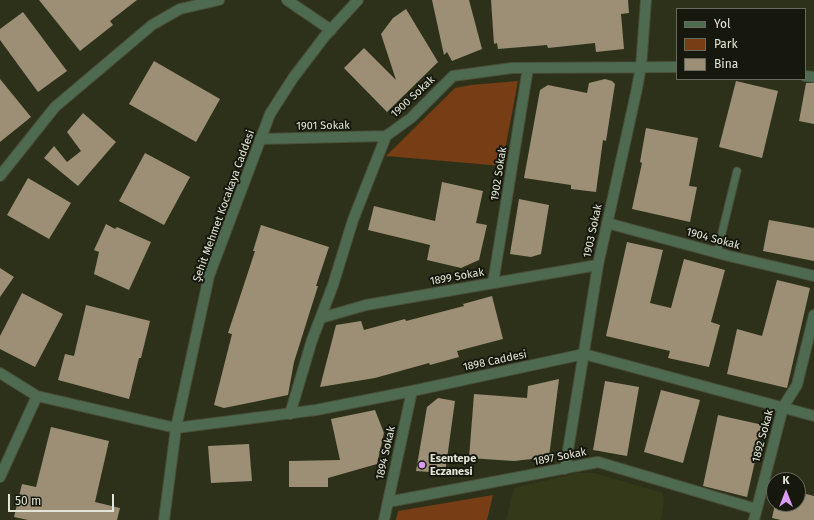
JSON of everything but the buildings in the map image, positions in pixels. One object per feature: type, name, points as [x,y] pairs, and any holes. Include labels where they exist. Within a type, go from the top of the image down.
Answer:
[{"type":"street","points":[[0,176],[55,107],[152,25],[187,4],[219,0]]},
{"type":"street","points":[[286,0],[331,30]]},
{"type":"street","name":"Şehit Mehmet Kocakaya Caddesi","points":[[164,520],[176,428],[209,276],[260,139],[270,114],[293,78],[331,30],[358,0]]},
{"type":"street","name":"1903 Sokak","points":[[565,469],[598,265],[641,67],[646,0]]},
{"type":"street","name":"1900 Sokak","points":[[386,136],[412,118],[453,76],[512,68],[676,67]]},
{"type":"street","name":"1902 Sokak","points":[[493,283],[528,68]]},
{"type":"street","points":[[290,414],[312,340],[321,318],[353,220],[386,136]]},
{"type":"street","name":"1901 Sokak","points":[[260,139],[386,136]]},
{"type":"street","name":"1904 Sokak","points":[[607,222],[718,253],[814,276]]},
{"type":"street","name":"1899 Sokak","points":[[321,318],[366,305],[598,265]]},
{"type":"street","name":"1892 Sokak","points":[[754,520],[784,407],[797,385],[814,315]]},
{"type":"street","name":"1898 Caddesi","points":[[0,373],[37,396],[176,428],[316,410],[412,392],[584,354],[814,416]]},
{"type":"street","name":"1894 Sokak","points":[[384,520],[412,392]]},
{"type":"street","points":[[0,477],[37,396]]},
{"type":"street","name":"1897 Sokak","points":[[388,502],[598,462],[756,509]]},
{"type":"lane","points":[[718,253],[737,171]]},
{"type":"shaded area","points":[[577,473],[595,473],[663,493],[664,500],[661,520],[506,520],[514,488]]},
{"type":"green space","points":[[518,81],[502,166],[386,156],[455,88],[471,85]]},
{"type":"green space","points":[[493,495],[487,520],[396,520],[398,511]]},
{"type":"place","name":"Esentepe Eczanesi","points":[[422,465]]}]
